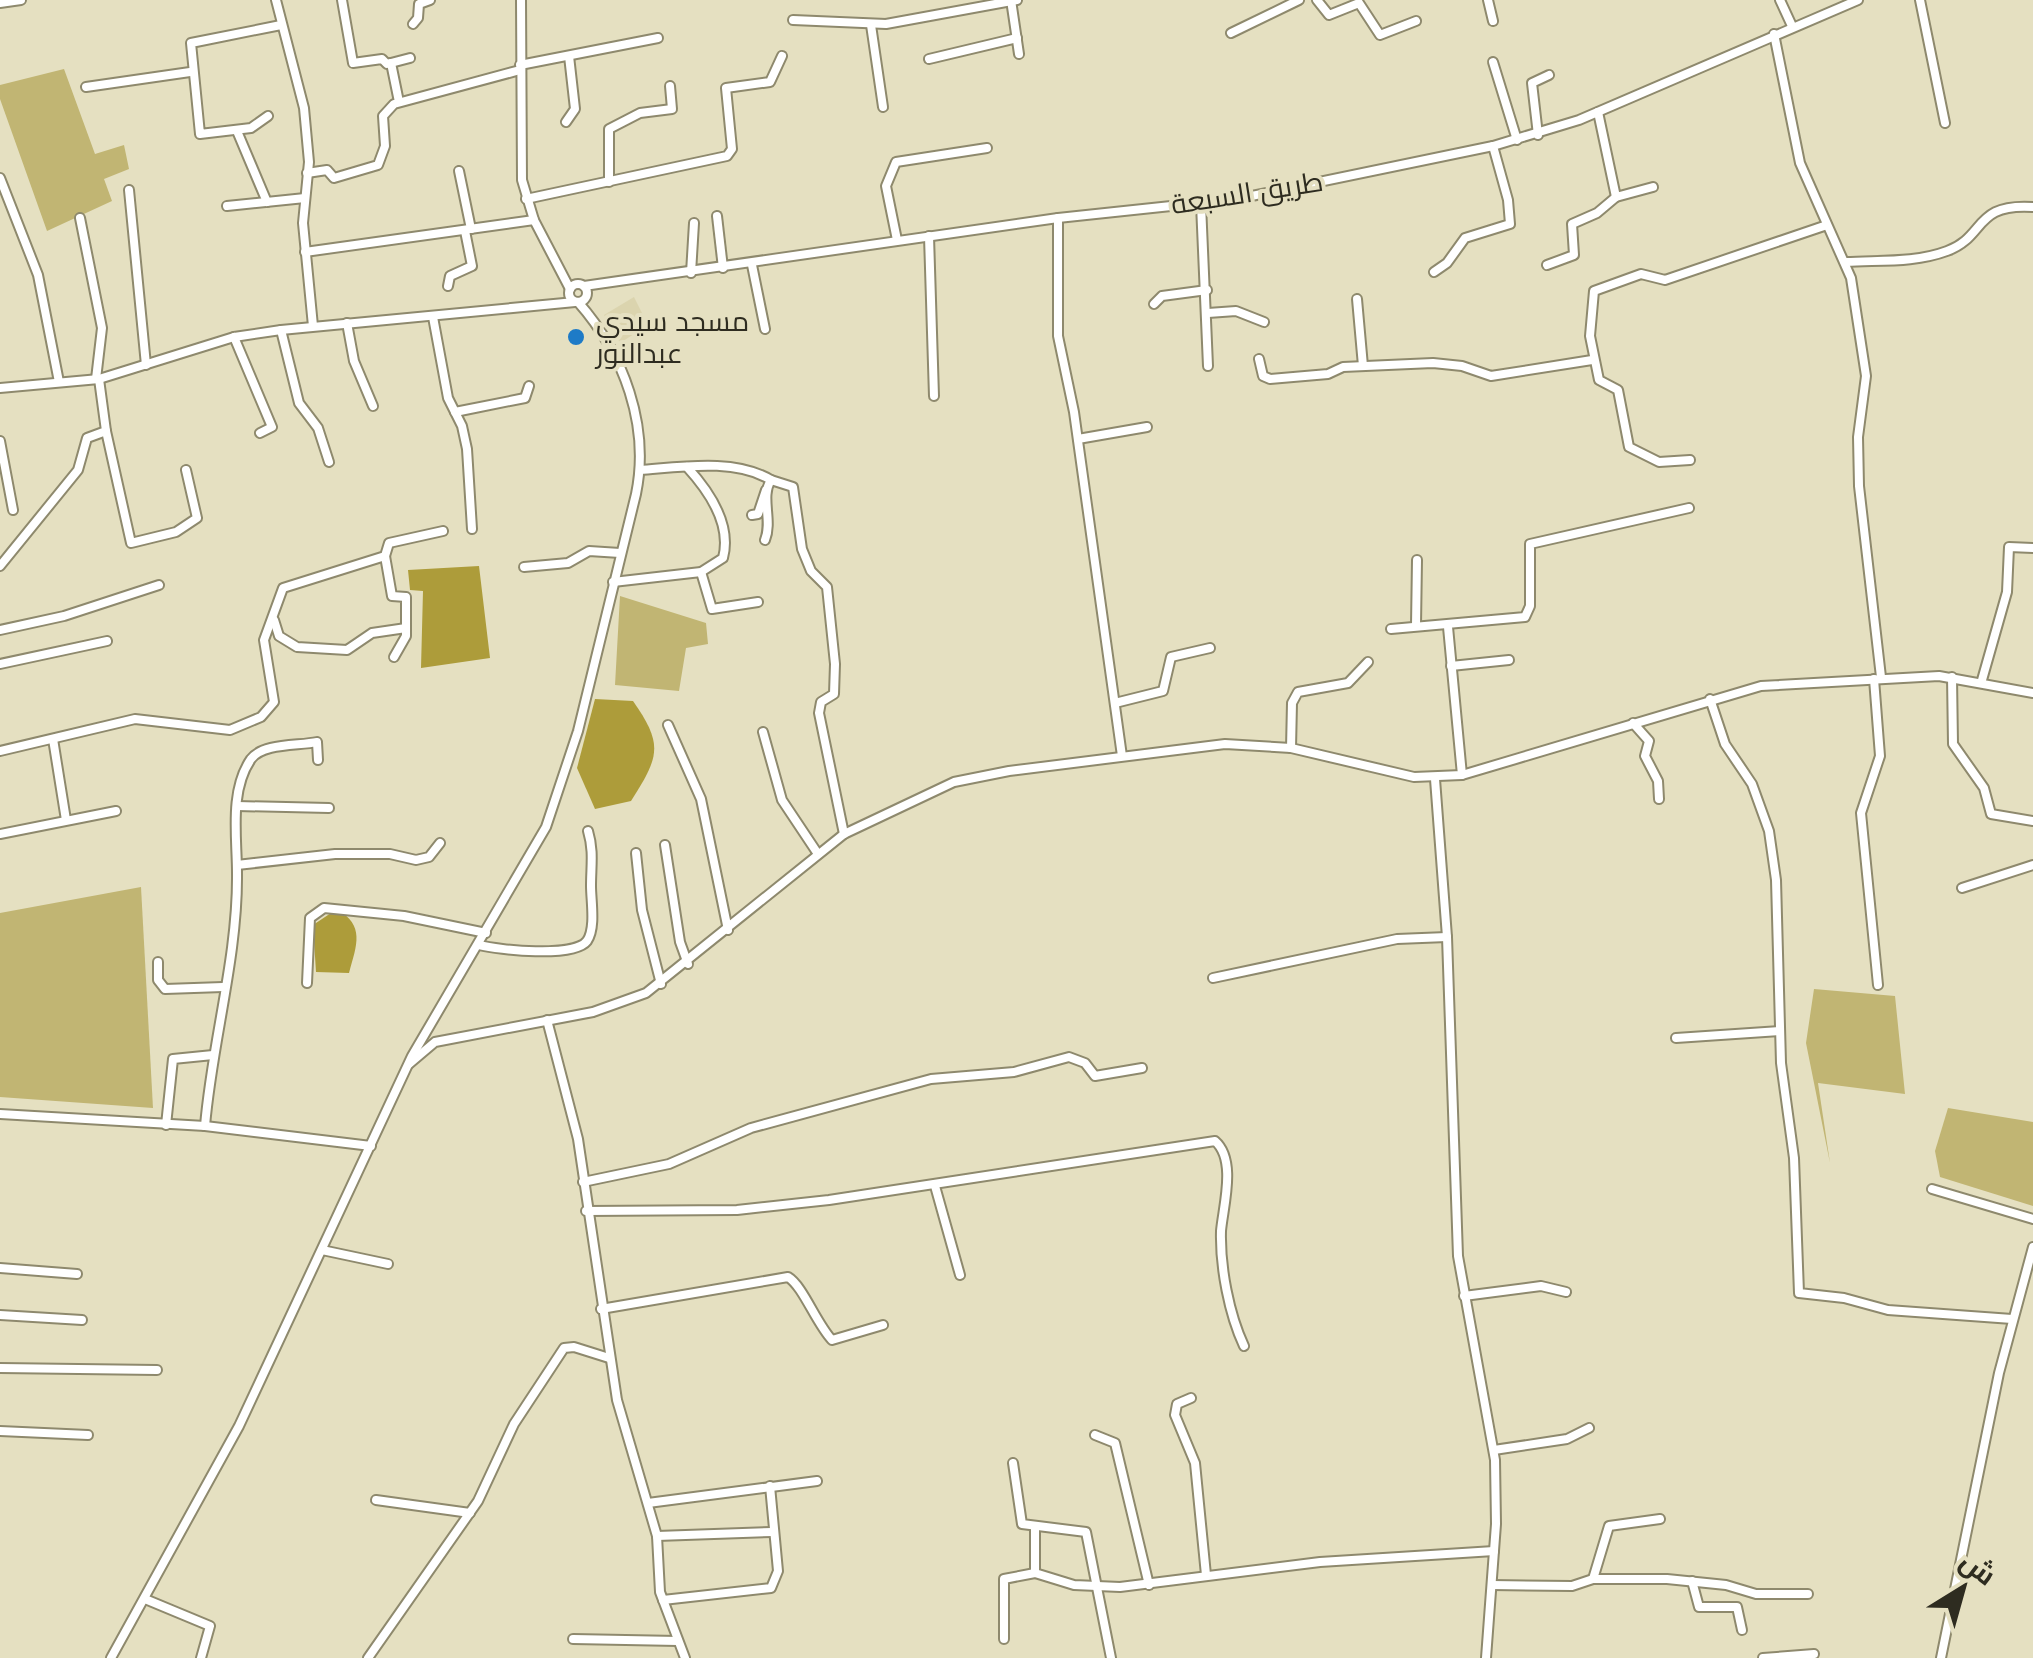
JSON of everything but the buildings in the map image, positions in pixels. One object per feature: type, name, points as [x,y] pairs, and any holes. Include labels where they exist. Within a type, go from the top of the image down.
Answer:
[{"type":"street","points":[[0,3],[21,0]]},
{"type":"street","points":[[276,0],[304,108],[305,252],[312,326]]},
{"type":"street","points":[[342,0],[353,63],[382,59],[391,63],[410,58]]},
{"type":"street","points":[[412,24],[418,18],[418,4],[430,0]]},
{"type":"street","points":[[111,1658],[239,1426],[409,1064],[537,845],[562,788],[620,554],[640,470],[637,414],[582,294],[562,268],[526,199],[521,0]]},
{"type":"street","points":[[792,20],[870,25],[959,14],[1013,0],[1018,54]]},
{"type":"street","points":[[1231,33],[1298,0]]},
{"type":"street","points":[[1317,0],[1330,15],[1359,2],[1380,35],[1416,21]]},
{"type":"street","points":[[1488,0],[1493,21]]},
{"type":"street","points":[[1780,0],[1792,26]]},
{"type":"street","name":"طريق السبعة","points":[[0,388],[98,379],[234,337],[552,303],[610,285],[897,240],[1202,204],[1492,146],[1538,136],[1858,0]]},
{"type":"street","points":[[1920,0],[1945,123]]},
{"type":"street","points":[[268,116],[251,128],[200,134],[190,72],[194,39],[281,25]]},
{"type":"street","points":[[870,25],[884,107]]},
{"type":"street","points":[[1774,34],[1800,163],[1846,262],[1866,376],[1857,457],[1878,678],[1880,756],[1861,813],[1878,985]]},
{"type":"street","points":[[307,174],[327,170],[334,178],[378,165],[385,146],[382,116],[399,102],[568,56],[658,38]]},
{"type":"street","points":[[930,59],[1017,38]]},
{"type":"street","points":[[566,122],[575,109],[568,56]]},
{"type":"street","points":[[526,199],[730,155],[726,88],[770,82],[782,56]]},
{"type":"street","points":[[1493,62],[1517,140]]},
{"type":"street","points":[[391,63],[399,102]]},
{"type":"street","points":[[86,87],[190,72]]},
{"type":"street","points":[[1538,136],[1532,83],[1549,75]]},
{"type":"street","points":[[609,182],[609,129],[640,113],[672,109],[670,86]]},
{"type":"street","points":[[1598,112],[1616,197]]},
{"type":"street","points":[[237,131],[266,202]]},
{"type":"street","points":[[1434,272],[1448,263],[1464,238],[1510,224],[1508,200],[1492,146]]},
{"type":"street","points":[[897,240],[886,186],[896,162],[987,148]]},
{"type":"street","points":[[448,286],[450,276],[472,266],[459,171]]},
{"type":"street","points":[[0,178],[38,276],[59,382]]},
{"type":"street","points":[[1547,265],[1574,255],[1572,224],[1597,213],[1616,197],[1652,187]]},
{"type":"street","points":[[129,190],[146,365]]},
{"type":"street","points":[[227,206],[306,198]]},
{"type":"street","points":[[1202,204],[1208,366]]},
{"type":"street","points":[[1846,262],[1893,261],[1944,252],[1956,247],[1992,211],[2033,207]]},
{"type":"street","points":[[717,216],[724,268]]},
{"type":"street","points":[[80,218],[102,328],[98,379],[131,544],[176,532],[197,518],[186,470]]},
{"type":"street","points":[[1058,218],[1058,336],[1078,439],[1122,756]]},
{"type":"street","points":[[305,252],[534,220]]},
{"type":"street","points":[[691,273],[694,223]]},
{"type":"street","points":[[1690,460],[1659,462],[1629,448],[1618,390],[1599,380],[1592,360],[1591,314],[1599,286],[1641,274],[1665,280],[1828,225]]},
{"type":"street","points":[[929,236],[934,396]]},
{"type":"street","points":[[752,265],[765,329]]},
{"type":"street","points":[[562,268],[569,290]]},
{"type":"street","points":[[569,290],[582,294]]},
{"type":"street","points":[[569,290],[582,294]]},
{"type":"street","points":[[552,303],[569,290]]},
{"type":"street","points":[[1154,304],[1162,296],[1207,290]]},
{"type":"street","points":[[1358,298],[1363,366]]},
{"type":"street","points":[[1208,312],[1236,311],[1264,322]]},
{"type":"street","points":[[432,318],[471,471],[472,529]]},
{"type":"street","points":[[347,323],[354,360],[373,406]]},
{"type":"street","points":[[281,330],[299,403],[321,434],[329,462]]},
{"type":"street","points":[[234,337],[272,426],[260,433]]},
{"type":"street","points":[[1259,359],[1267,379],[1328,374],[1342,367],[1441,364],[1491,376],[1592,360]]},
{"type":"street","points":[[455,412],[525,398],[529,386]]},
{"type":"street","points":[[1078,439],[1147,428]]},
{"type":"street","points":[[0,566],[78,470],[87,438],[106,430]]},
{"type":"street","points":[[0,441],[13,510]]},
{"type":"street","points":[[613,582],[701,572],[720,563],[725,537],[708,494],[687,467]]},
{"type":"street","points":[[640,470],[735,468],[793,487],[802,549],[810,571],[827,587],[834,694],[822,702],[819,713],[844,834]]},
{"type":"street","points":[[752,516],[758,514],[772,480]]},
{"type":"street","points":[[765,540],[769,529],[766,490]]},
{"type":"street","points":[[1390,629],[1525,617],[1530,606],[1530,544],[1689,508]]},
{"type":"street","points":[[394,656],[406,628],[406,598],[392,596],[385,556],[389,542],[443,531]]},
{"type":"street","points":[[1982,680],[2007,592],[2009,548],[2033,548]]},
{"type":"street","points":[[524,567],[568,563],[588,551],[620,554]]},
{"type":"street","points":[[0,751],[135,719],[227,730],[261,717],[274,702],[264,640],[285,586],[385,556]]},
{"type":"street","points":[[1416,625],[1417,560]]},
{"type":"street","points":[[701,572],[712,609],[758,602]]},
{"type":"street","points":[[0,630],[64,616],[159,584]]},
{"type":"street","points":[[274,620],[279,636],[303,648],[346,650],[372,633],[406,628]]},
{"type":"street","points":[[1448,626],[1462,775]]},
{"type":"street","points":[[0,664],[107,641]]},
{"type":"street","points":[[1114,702],[1163,691],[1172,657],[1210,648]]},
{"type":"street","points":[[1451,666],[1509,660]]},
{"type":"street","points":[[1291,748],[1292,703],[1298,692],[1348,683],[1368,662]]},
{"type":"street","points":[[1952,677],[1952,744],[1984,788],[1991,814],[2033,827]]},
{"type":"street","points":[[409,1064],[429,1044],[606,1009],[660,984],[844,834],[954,782],[1225,744],[1291,748],[1435,779],[1462,775],[1761,686],[1952,677],[2033,693]]},
{"type":"street","points":[[1710,699],[1725,744],[1752,784],[1769,830],[1776,880],[1780,1030],[1794,1158],[1799,1293],[1844,1298],[1870,1308],[2012,1320]]},
{"type":"street","points":[[1633,722],[1649,741],[1645,756],[1658,780],[1659,800]]},
{"type":"street","points":[[668,725],[700,799],[728,930]]},
{"type":"street","points":[[764,732],[782,800],[818,854]]},
{"type":"street","points":[[53,739],[66,820]]},
{"type":"street","points":[[205,1126],[236,914],[236,806],[244,773],[260,752],[317,742],[318,760]]},
{"type":"street","points":[[1435,779],[1447,937],[1454,1207],[1464,1296],[1494,1450],[1494,1551],[1486,1658]]},
{"type":"street","points":[[236,806],[329,808]]},
{"type":"street","points":[[0,834],[116,811]]},
{"type":"street","points":[[479,945],[548,951],[570,950],[584,944],[590,931],[594,858],[588,831]]},
{"type":"street","points":[[237,865],[336,854],[403,855],[416,860],[429,857],[440,843]]},
{"type":"street","points":[[665,845],[680,942],[688,964]]},
{"type":"street","points":[[636,853],[642,910],[660,984]]},
{"type":"street","points":[[1962,888],[2033,864]]},
{"type":"street","points":[[307,982],[310,918],[324,908],[414,917],[486,933]]},
{"type":"street","points":[[1213,978],[1379,942],[1447,937]]},
{"type":"street","points":[[158,962],[158,980],[165,989],[223,987]]},
{"type":"street","points":[[547,1020],[578,1139],[609,1358],[630,1453],[657,1536],[663,1600],[685,1658]]},
{"type":"street","points":[[1676,1038],[1780,1030]]},
{"type":"street","points":[[166,1125],[173,1059],[213,1056]]},
{"type":"street","points":[[583,1182],[669,1164],[751,1128],[931,1079],[1014,1072],[1069,1057],[1077,1057],[1095,1076],[1142,1068]]},
{"type":"street","points":[[0,1114],[205,1126],[372,1146]]},
{"type":"street","points":[[586,1211],[737,1210],[934,1186],[1215,1141],[1224,1154],[1226,1216],[1221,1230],[1232,1312],[1244,1346]]},
{"type":"street","points":[[934,1186],[960,1275]]},
{"type":"street","points":[[1932,1188],[2033,1220]]},
{"type":"street","points":[[1941,1658],[2012,1320],[2033,1247]]},
{"type":"street","points":[[322,1250],[388,1264]]},
{"type":"street","points":[[0,1268],[77,1274]]},
{"type":"street","points":[[601,1309],[788,1277],[798,1285],[811,1316],[832,1340],[884,1325]]},
{"type":"street","points":[[1464,1296],[1541,1286],[1566,1292]]},
{"type":"street","points":[[0,1314],[82,1320]]},
{"type":"street","points":[[368,1658],[470,1513],[514,1424],[564,1348],[574,1347],[609,1358]]},
{"type":"street","points":[[0,1368],[157,1370]]},
{"type":"street","points":[[1192,1398],[1177,1404],[1175,1415],[1195,1463],[1206,1575]]},
{"type":"street","points":[[1494,1450],[1567,1439],[1589,1428]]},
{"type":"street","points":[[0,1431],[88,1436]]},
{"type":"street","points":[[1095,1434],[1115,1443],[1150,1584]]},
{"type":"street","points":[[1014,1463],[1018,1520],[1035,1529],[1083,1529],[1111,1658]]},
{"type":"street","points":[[648,1503],[816,1481]]},
{"type":"street","points":[[663,1600],[771,1588],[778,1572],[770,1486]]},
{"type":"street","points":[[376,1500],[470,1513]]},
{"type":"street","points":[[1593,1578],[1609,1526],[1660,1520]]},
{"type":"street","points":[[1035,1529],[1035,1573]]},
{"type":"street","points":[[657,1536],[772,1532]]},
{"type":"street","points":[[1004,1639],[1004,1579],[1035,1573],[1098,1588],[1494,1551]]},
{"type":"street","points":[[1492,1584],[1572,1586],[1593,1578],[1692,1581],[1756,1594],[1808,1594]]},
{"type":"street","points":[[1692,1581],[1699,1607],[1737,1607],[1742,1630]]},
{"type":"street","points":[[146,1600],[196,1616],[210,1626],[202,1658]]},
{"type":"street","points":[[573,1638],[678,1640]]},
{"type":"street","points":[[1764,1658],[1814,1654]]},
{"type":"shaded area","points":[[64,69],[95,154],[124,145],[129,169],[104,179],[112,201],[47,231],[0,99],[0,85]]},
{"type":"shaded area","points":[[634,297],[648,325],[620,343],[604,315]]},
{"type":"shaded area","points":[[479,566],[490,658],[421,668],[423,591],[410,590],[408,570]]},
{"type":"shaded area","points":[[620,596],[706,623],[708,644],[686,648],[679,691],[615,685]]},
{"type":"shaded area","points":[[595,699],[633,701],[650,729],[654,751],[631,801],[595,809],[577,768]]},
{"type":"shaded area","points":[[141,887],[153,1108],[0,1097],[0,913]]},
{"type":"shaded area","points":[[337,909],[355,929],[356,944],[349,973],[316,972],[313,925]]},
{"type":"shaded area","points":[[1814,989],[1895,996],[1905,1094],[1818,1083],[1830,1163],[1806,1043]]},
{"type":"shaded area","points":[[1948,1108],[2033,1122],[2033,1206],[1940,1177],[1935,1151]]},
{"type":"place","name":"مسجد سيدي عبدالنور","points":[[576,337]]}]
